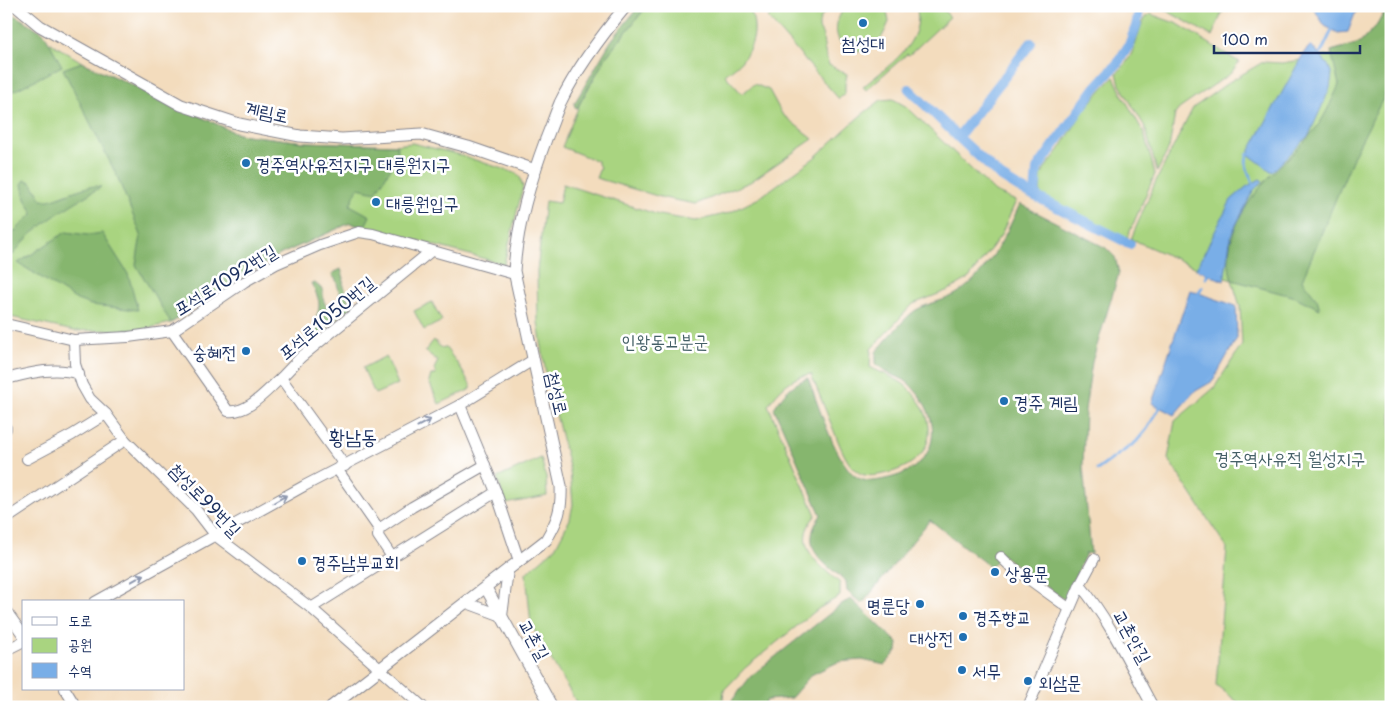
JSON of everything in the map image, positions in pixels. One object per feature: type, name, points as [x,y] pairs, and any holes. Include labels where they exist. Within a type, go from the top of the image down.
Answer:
[{"type":"street","name":"계림로","points":[[16,6],[40,26],[181,105],[239,124],[300,136],[342,139],[421,134],[468,147],[535,170]]},
{"type":"street","name":"첨성로","points":[[332,707],[546,540],[557,522],[562,504],[561,486],[514,274],[515,249],[535,170],[560,104],[590,52],[626,6]]},
{"type":"street","name":"포석로1092번길","points":[[6,324],[74,340],[128,337],[172,331],[244,282],[276,264],[320,245],[359,232],[373,234],[514,274]]},
{"type":"street","name":"포석로1050번길","points":[[392,557],[378,536],[379,529],[341,467],[281,378],[301,357],[431,251]]},
{"type":"street","points":[[172,331],[228,411],[234,412],[245,409],[281,378]]},
{"type":"street","name":"첨성로99번길","points":[[74,340],[75,364],[82,385],[90,399],[106,414],[125,440],[196,510],[216,536],[310,608],[423,707]]},
{"type":"street","points":[[100,600],[304,486],[460,405],[533,360]]},
{"type":"street","points":[[6,380],[34,372],[68,371],[79,374]]},
{"type":"street","points":[[460,405],[496,492],[519,561]]},
{"type":"street","points":[[27,459],[106,414]]},
{"type":"street","points":[[6,519],[125,440]]},
{"type":"street","points":[[379,529],[412,507],[485,464]]},
{"type":"street","points":[[310,608],[496,492]]},
{"type":"street","points":[[1001,557],[1070,609]]},
{"type":"street","points":[[1028,707],[1080,585],[1094,559]]},
{"type":"street","points":[[467,603],[502,616],[508,570]]},
{"type":"street","name":"교촌안길","points":[[1080,585],[1095,603],[1107,622],[1153,707]]},
{"type":"street","name":"교촌길","points":[[486,588],[552,707]]},
{"type":"street","points":[[6,611],[22,633]]},
{"type":"street","points":[[6,650],[22,642]]},
{"type":"street","points":[[66,690],[76,707]]},
{"type":"green space","points":[[639,6],[647,6],[606,57],[577,108],[575,107],[574,104],[611,41]]},
{"type":"green space","points":[[647,6],[749,6],[754,27],[751,46],[741,61],[725,75],[742,94],[754,84],[769,90],[782,114],[813,139],[750,182],[696,204],[664,198],[596,178],[600,168],[597,161],[562,147],[580,103],[606,57]]},
{"type":"green space","points":[[779,6],[831,6],[824,12],[819,27],[823,36],[829,65],[847,74],[845,93],[839,99],[768,18]]},
{"type":"green space","points":[[846,6],[886,6],[889,22],[880,40],[868,49],[849,50],[842,45],[838,37],[837,28],[839,17]]},
{"type":"green space","points":[[916,6],[940,6],[950,17],[909,55],[907,54],[866,90],[863,87],[893,62],[910,43],[916,31],[918,19]]},
{"type":"green space","points":[[1158,6],[1225,6],[1212,36]]},
{"type":"green space","name":"경주역사유적 월성지구","points":[[1388,6],[1391,6],[1391,704],[1383,707],[1244,707],[1216,685],[1227,548],[1168,459],[1175,421],[1214,388],[1242,345],[1240,306],[1232,280],[1199,269],[1131,239],[1155,183],[1193,108],[1229,82],[1263,62],[1282,63],[1332,55],[1331,51],[1360,43],[1377,25]]},
{"type":"green space","points":[[1388,6],[1391,6],[1391,83],[1355,153],[1302,280],[1317,299],[1320,309],[1295,297],[1232,280],[1229,250],[1232,236],[1245,208],[1264,183],[1316,129],[1339,85],[1331,51],[1360,43],[1377,25]]},
{"type":"green space","points":[[6,10],[44,33],[62,66],[6,95]]},
{"type":"green space","name":"경주역사유적지구 대릉원지구","points":[[6,11],[41,37],[82,62],[238,134],[304,142],[396,145],[412,143],[457,154],[515,173],[520,177],[523,187],[504,264],[350,223],[281,254],[171,323],[144,329],[74,331],[6,316]]},
{"type":"green space","points":[[1150,14],[1178,24],[1239,62],[1231,73],[1179,109],[1175,114],[1169,148],[1157,172],[1145,127],[1120,85],[1117,73],[1130,56],[1141,26]]},
{"type":"green space","points":[[82,62],[238,134],[304,142],[396,145],[399,155],[376,192],[358,188],[350,205],[370,216],[364,228],[350,223],[281,254],[171,323],[136,265],[141,235],[117,176],[63,69]]},
{"type":"green space","points":[[1114,77],[1144,133],[1155,174],[1127,238],[1040,196],[1041,176],[1044,169],[1058,152],[1083,112]]},
{"type":"green space","name":"인왕동고분군","points":[[893,99],[907,107],[995,192],[1016,201],[1001,235],[969,278],[951,289],[913,304],[871,349],[870,367],[904,384],[918,400],[926,414],[929,427],[928,439],[923,451],[914,461],[901,469],[868,476],[860,473],[853,468],[844,455],[811,374],[791,381],[768,405],[816,515],[809,525],[806,544],[816,561],[840,583],[840,596],[818,609],[745,668],[724,690],[722,707],[579,707],[531,625],[526,573],[555,548],[570,519],[573,504],[570,471],[546,374],[538,322],[537,271],[545,201],[559,203],[563,184],[659,215],[696,221],[729,213],[759,198],[814,158],[860,116],[881,100]]},
{"type":"green space","points":[[25,180],[31,182],[42,200],[54,199],[87,187],[101,187],[42,226],[13,255],[6,250],[6,240],[33,213],[25,199],[22,184]]},
{"type":"green space","name":"경주 계림","points":[[1020,204],[1106,248],[1115,257],[1119,273],[1092,362],[1085,410],[1083,466],[1091,554],[1086,553],[1065,600],[1002,555],[990,567],[930,520],[862,604],[847,591],[846,581],[821,560],[812,545],[814,526],[821,515],[774,408],[789,390],[797,383],[808,378],[832,441],[844,464],[855,476],[867,481],[880,480],[904,473],[918,464],[927,453],[932,440],[932,426],[928,412],[920,397],[908,383],[888,373],[876,364],[876,352],[901,323],[916,310],[954,295],[979,275],[995,253]]},
{"type":"green space","points":[[66,232],[88,235],[102,233],[128,274],[138,310],[91,305],[77,300],[18,263]]},
{"type":"green space","points":[[341,269],[344,278],[343,283],[351,308],[345,312],[336,280],[332,275]]},
{"type":"green space","points":[[311,283],[315,283],[323,290],[323,299],[327,308],[335,309],[340,315],[334,323],[321,333],[317,333],[314,323],[319,303]]},
{"type":"green space","points":[[432,302],[442,321],[424,330],[414,311]]},
{"type":"green space","points":[[434,340],[441,348],[445,347],[471,386],[471,389],[439,404],[429,382],[431,375],[436,375],[434,369],[438,361],[425,351]]},
{"type":"green space","points":[[386,356],[398,384],[375,394],[363,368]]},
{"type":"green space","points":[[541,458],[546,477],[547,496],[506,504],[497,478]]},
{"type":"green space","points":[[851,599],[898,643],[897,651],[885,665],[862,660],[838,662],[811,675],[791,698],[767,700],[763,707],[727,707],[751,676],[843,603]]},
{"type":"water","points":[[1312,6],[1358,6],[1348,32],[1338,33],[1325,26]]},
{"type":"water","points":[[1311,45],[1328,65],[1332,74],[1330,88],[1309,135],[1272,172],[1248,154],[1305,51]]},
{"type":"water","points":[[1260,179],[1263,181],[1253,191],[1231,235],[1224,281],[1196,269],[1231,200],[1246,187]]},
{"type":"water","points":[[1190,290],[1236,306],[1237,338],[1213,381],[1194,392],[1174,415],[1152,403]]},
{"type":"waterway","points":[[1035,196],[1037,169],[1095,88],[1117,64],[1129,45],[1136,26],[1140,6]]},
{"type":"waterway","points":[[1320,55],[1332,30]]},
{"type":"waterway","points":[[958,137],[1031,43]]},
{"type":"waterway","points":[[909,89],[1000,176],[1021,189],[1130,244]]},
{"type":"waterway","points":[[1248,154],[1246,165],[1253,183]]},
{"type":"waterway","points":[[1206,278],[1208,273]]},
{"type":"waterway","points":[[1199,293],[1202,287]]},
{"type":"waterway","points":[[1097,470],[1136,442],[1147,429],[1160,407]]},
{"type":"place","name":"첨성대","points":[[863,23]]},
{"type":"place","name":"경주역사유적지구 대릉원지구","points":[[246,163]]},
{"type":"place","name":"대릉원입구","points":[[376,202]]},
{"type":"place","name":"숭혜전","points":[[246,351]]},
{"type":"place","name":"경주 계림","points":[[1004,401]]},
{"type":"place","name":"경주남부교회","points":[[302,561]]},
{"type":"place","name":"상용문","points":[[995,572]]},
{"type":"place","name":"명룬당","points":[[920,604]]},
{"type":"place","name":"경주향교","points":[[963,616]]},
{"type":"place","name":"대상전","points":[[963,637]]},
{"type":"place","name":"서무","points":[[962,670]]},
{"type":"place","name":"외삼문","points":[[1028,681]]},
{"type":"district","name":"황남동","points":[[353,436]]}]
